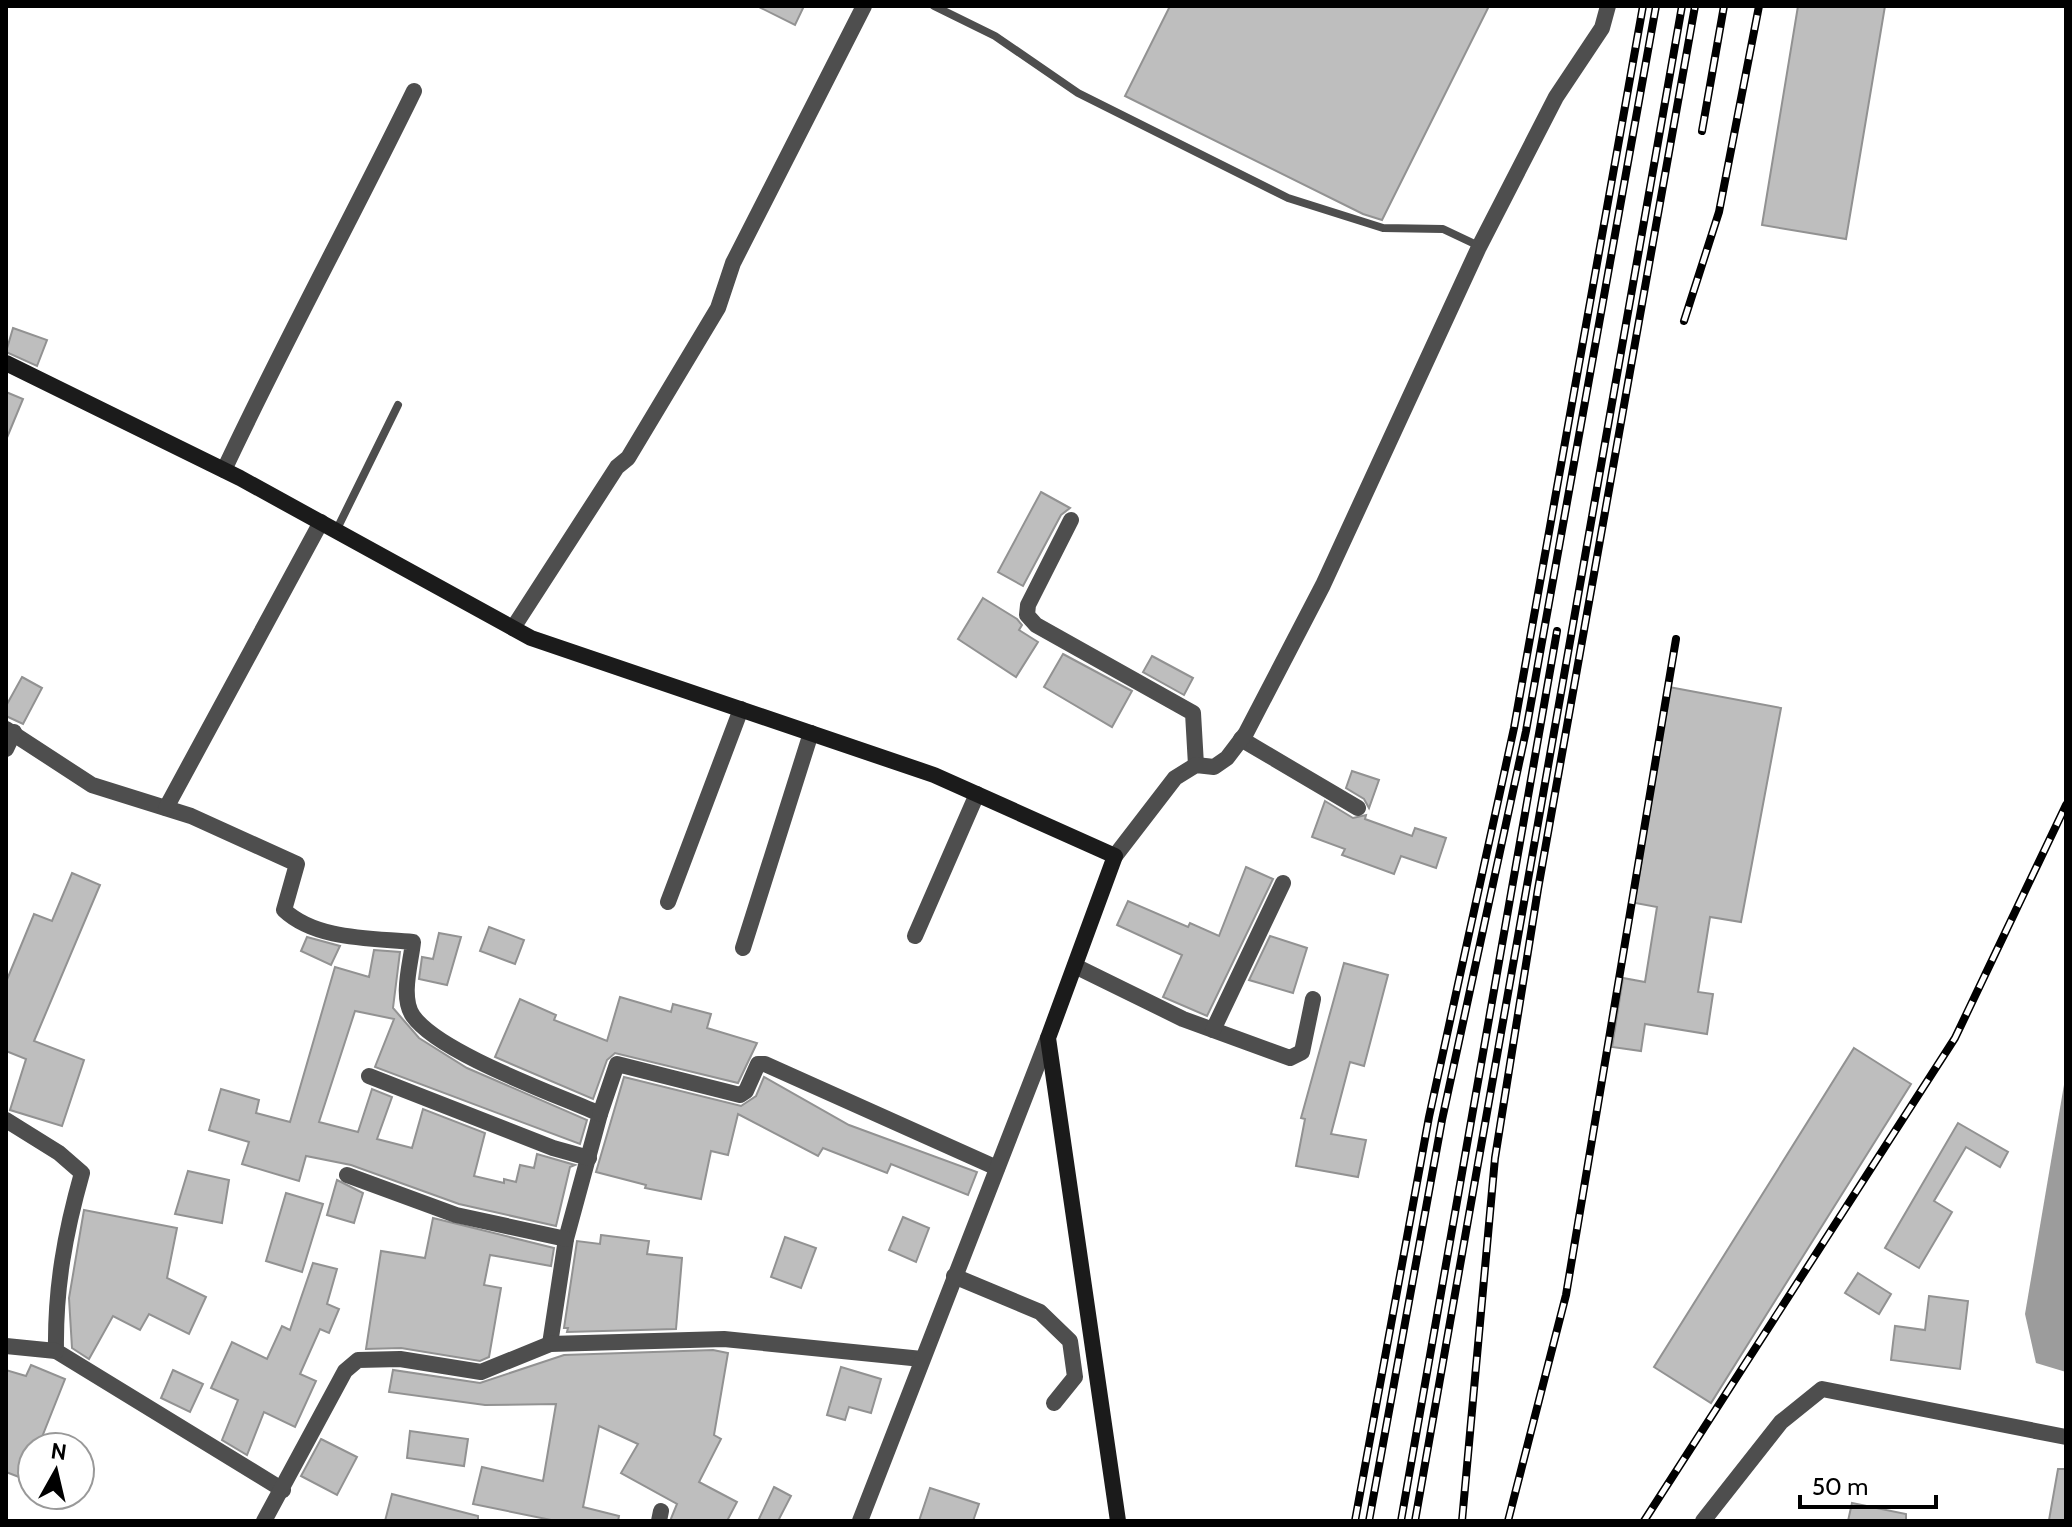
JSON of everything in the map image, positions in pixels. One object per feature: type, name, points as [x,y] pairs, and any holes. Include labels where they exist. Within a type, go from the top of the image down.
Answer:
[{"type":"street","points":[[513,628],[617,467],[628,458],[718,308],[733,263],[806,114],[864,6]]},
{"type":"street","points":[[860,1521],[1048,1038],[1115,856],[1175,778],[1196,765],[1214,767],[1227,758],[1241,739],[1329,571],[1479,247],[1556,97],[1602,28],[1608,6]]},
{"type":"street","points":[[224,470],[291,329],[351,221],[414,91]]},
{"type":"street","points":[[6,363],[224,470],[531,638],[934,775],[1115,856]]},
{"type":"street","points":[[1071,520],[1028,605],[1027,615],[1036,625],[1193,713],[1196,765]]},
{"type":"street","points":[[166,808],[321,522]]},
{"type":"street","points":[[668,902],[741,709]]},
{"type":"street","points":[[6,749],[10,730],[92,785],[166,808],[297,864],[284,910],[299,924],[343,935],[413,942],[407,998],[413,1016],[449,1046],[600,1114]]},
{"type":"street","points":[[743,948],[811,733]]},
{"type":"street","points":[[1241,739],[1358,808]]},
{"type":"street","points":[[915,936],[977,794]]},
{"type":"street","points":[[1213,1030],[1283,883]]},
{"type":"street","points":[[1075,966],[1213,1030],[1295,1058],[1302,1052],[1313,999]]},
{"type":"street","points":[[1048,1038],[1118,1521]]},
{"type":"street","points":[[550,1344],[566,1239],[617,1064],[740,1095],[758,1064],[765,1064],[997,1168]]},
{"type":"street","points":[[369,1076],[553,1148],[589,1158]]},
{"type":"street","points":[[6,1120],[59,1153],[82,1173],[62,1243],[56,1302],[56,1351]]},
{"type":"street","points":[[347,1175],[456,1215],[566,1239]]},
{"type":"street","points":[[954,1276],[1040,1312],[1070,1341],[1075,1377],[1054,1403]]},
{"type":"street","points":[[264,1521],[345,1371],[358,1360],[400,1359],[481,1372],[550,1344],[724,1339],[922,1359]]},
{"type":"street","points":[[6,1346],[56,1351],[283,1490]]},
{"type":"street","points":[[1703,1521],[1781,1422],[1822,1389],[2066,1437]]},
{"type":"lane","points":[[934,6],[995,36],[1078,93],[1288,198],[1383,228],[1443,229],[1479,247]]},
{"type":"lane","points":[[336,531],[398,405]]},
{"type":"shaded area","points":[[2066,1073],[2066,1372],[2036,1363],[2025,1314]]},
{"type":"building","points":[[757,6],[804,6],[795,25]]},
{"type":"building","points":[[1170,6],[1489,6],[1382,220],[1363,214],[1125,96]]},
{"type":"building","points":[[1798,6],[1885,6],[1846,239],[1762,225]]},
{"type":"building","points":[[13,328],[47,340],[37,366],[6,352]]},
{"type":"building","points":[[6,392],[23,399],[6,440]]},
{"type":"building","points":[[1041,492],[1070,508],[1061,515],[1023,586],[998,572]]},
{"type":"building","points":[[983,598],[1017,619],[1022,625],[1019,630],[1038,642],[1016,677],[958,639]]},
{"type":"building","points":[[1063,654],[1132,691],[1112,727],[1044,687]]},
{"type":"building","points":[[1152,656],[1193,678],[1184,695],[1143,672]]},
{"type":"building","points":[[22,677],[42,688],[23,724],[6,716],[6,706]]},
{"type":"building","points":[[1669,687],[1781,708],[1741,922],[1710,917],[1698,992],[1713,994],[1707,1034],[1645,1024],[1641,1051],[1612,1047],[1623,978],[1645,982],[1657,907],[1630,902]]},
{"type":"building","points":[[1352,771],[1379,780],[1369,808],[1364,799],[1346,788]]},
{"type":"building","points":[[1325,801],[1353,818],[1366,815],[1365,819],[1412,836],[1415,828],[1446,838],[1436,868],[1401,856],[1394,874],[1342,855],[1345,849],[1312,837]]},
{"type":"building","points":[[1246,867],[1273,879],[1207,1016],[1163,997],[1182,955],[1117,925],[1128,901],[1188,927],[1190,923],[1219,936]]},
{"type":"building","points":[[72,873],[100,885],[34,1041],[84,1060],[62,1126],[10,1110],[26,1059],[6,1051],[6,982],[34,914],[52,921]]},
{"type":"building","points":[[489,927],[524,940],[515,964],[480,951]]},
{"type":"building","points":[[439,933],[461,937],[447,985],[419,979],[422,957],[433,959]]},
{"type":"building","points":[[1270,936],[1307,948],[1293,993],[1249,980]]},
{"type":"building","points":[[307,937],[340,946],[331,965],[301,951]]},
{"type":"building","points":[[374,950],[400,952],[393,1008],[419,1038],[467,1068],[587,1120],[580,1144],[375,1067],[394,1019],[355,1011],[319,1122],[358,1132],[372,1089],[392,1097],[377,1139],[412,1148],[423,1109],[485,1133],[474,1176],[504,1183],[504,1179],[516,1182],[520,1165],[534,1168],[537,1154],[575,1165],[570,1167],[556,1226],[459,1204],[351,1165],[306,1156],[299,1181],[242,1164],[249,1142],[209,1130],[221,1089],[259,1100],[256,1113],[290,1122],[335,967],[369,977]]},
{"type":"building","points":[[1344,963],[1388,975],[1364,1066],[1350,1062],[1331,1134],[1366,1140],[1358,1177],[1296,1166],[1305,1119],[1301,1118]]},
{"type":"building","points":[[620,997],[671,1012],[673,1004],[711,1014],[707,1028],[757,1043],[738,1083],[615,1053],[607,1060],[593,1099],[495,1057],[520,999],[556,1015],[554,1020],[607,1041]]},
{"type":"building","points":[[1854,1048],[1911,1084],[1711,1403],[1654,1367]]},
{"type":"building","points":[[624,1077],[741,1106],[756,1096],[764,1077],[849,1125],[977,1172],[968,1195],[891,1164],[887,1173],[823,1148],[818,1156],[738,1114],[728,1155],[711,1151],[701,1199],[645,1188],[646,1185],[596,1172]]},
{"type":"building","points":[[1958,1123],[2008,1152],[2000,1167],[1966,1147],[1934,1201],[1952,1212],[1919,1268],[1885,1248]]},
{"type":"building","points":[[188,1171],[229,1180],[222,1223],[175,1214]]},
{"type":"building","points":[[337,1180],[363,1193],[354,1223],[327,1215]]},
{"type":"building","points":[[286,1193],[323,1204],[302,1272],[266,1261]]},
{"type":"building","points":[[84,1210],[177,1228],[167,1278],[206,1297],[189,1334],[149,1314],[140,1330],[113,1316],[89,1359],[72,1348],[69,1298]]},
{"type":"building","points":[[903,1217],[929,1228],[916,1262],[889,1250]]},
{"type":"building","points":[[433,1218],[554,1248],[551,1266],[490,1255],[484,1285],[501,1288],[489,1357],[480,1361],[401,1348],[366,1349],[381,1251],[425,1258]]},
{"type":"building","points":[[601,1235],[649,1241],[647,1254],[682,1258],[676,1329],[567,1332],[568,1328],[564,1328],[577,1241],[600,1244]]},
{"type":"building","points":[[785,1237],[816,1248],[801,1288],[771,1277]]},
{"type":"building","points":[[313,1263],[337,1269],[327,1304],[339,1309],[329,1333],[320,1329],[300,1374],[316,1381],[295,1427],[264,1412],[247,1455],[222,1440],[238,1400],[211,1388],[232,1342],[267,1359],[282,1326],[290,1330]]},
{"type":"building","points":[[1858,1273],[1891,1294],[1879,1314],[1845,1293]]},
{"type":"building","points":[[1929,1296],[1968,1301],[1960,1369],[1891,1360],[1895,1326],[1925,1330]]},
{"type":"building","points":[[713,1350],[728,1353],[714,1435],[721,1439],[699,1482],[737,1502],[727,1521],[670,1521],[677,1504],[621,1473],[638,1444],[599,1426],[583,1507],[619,1516],[618,1521],[556,1521],[473,1504],[482,1467],[543,1481],[556,1404],[485,1405],[389,1392],[393,1370],[480,1383],[564,1355]]},
{"type":"building","points":[[31,1365],[65,1379],[44,1431],[16,1431],[16,1476],[6,1472],[6,1370],[26,1376]]},
{"type":"building","points":[[841,1367],[881,1379],[871,1413],[849,1407],[845,1420],[827,1415]]},
{"type":"building","points":[[173,1370],[203,1384],[190,1412],[161,1398]]},
{"type":"building","points":[[410,1431],[468,1439],[464,1466],[407,1458]]},
{"type":"building","points":[[321,1439],[357,1457],[337,1495],[301,1476]]},
{"type":"building","points":[[2058,1469],[2066,1469],[2066,1521],[2049,1520]]},
{"type":"building","points":[[774,1487],[791,1496],[778,1521],[758,1521]]},
{"type":"building","points":[[930,1488],[979,1504],[973,1521],[919,1521]]},
{"type":"building","points":[[392,1494],[478,1516],[478,1521],[385,1521]]},
{"type":"building","points":[[1852,1503],[1906,1514],[1906,1521],[1848,1521]]},
{"type":"railway","points":[[1355,1521],[1429,1117],[1514,728],[1643,6]]},
{"type":"railway","points":[[1369,1521],[1442,1120],[1526,731],[1656,6]]},
{"type":"railway","points":[[1415,1521],[1682,6]]},
{"type":"railway","points":[[1462,1521],[1495,1158],[1538,889],[1695,6]]},
{"type":"railway","points":[[1702,131],[1724,6]]},
{"type":"railway","points":[[1684,321],[1719,212],[1759,6]]},
{"type":"railway","points":[[1401,1521],[1557,631]]},
{"type":"railway","points":[[1508,1521],[1566,1295],[1676,639]]},
{"type":"railway","points":[[1644,1521],[1955,1038],[2066,805]]}]
